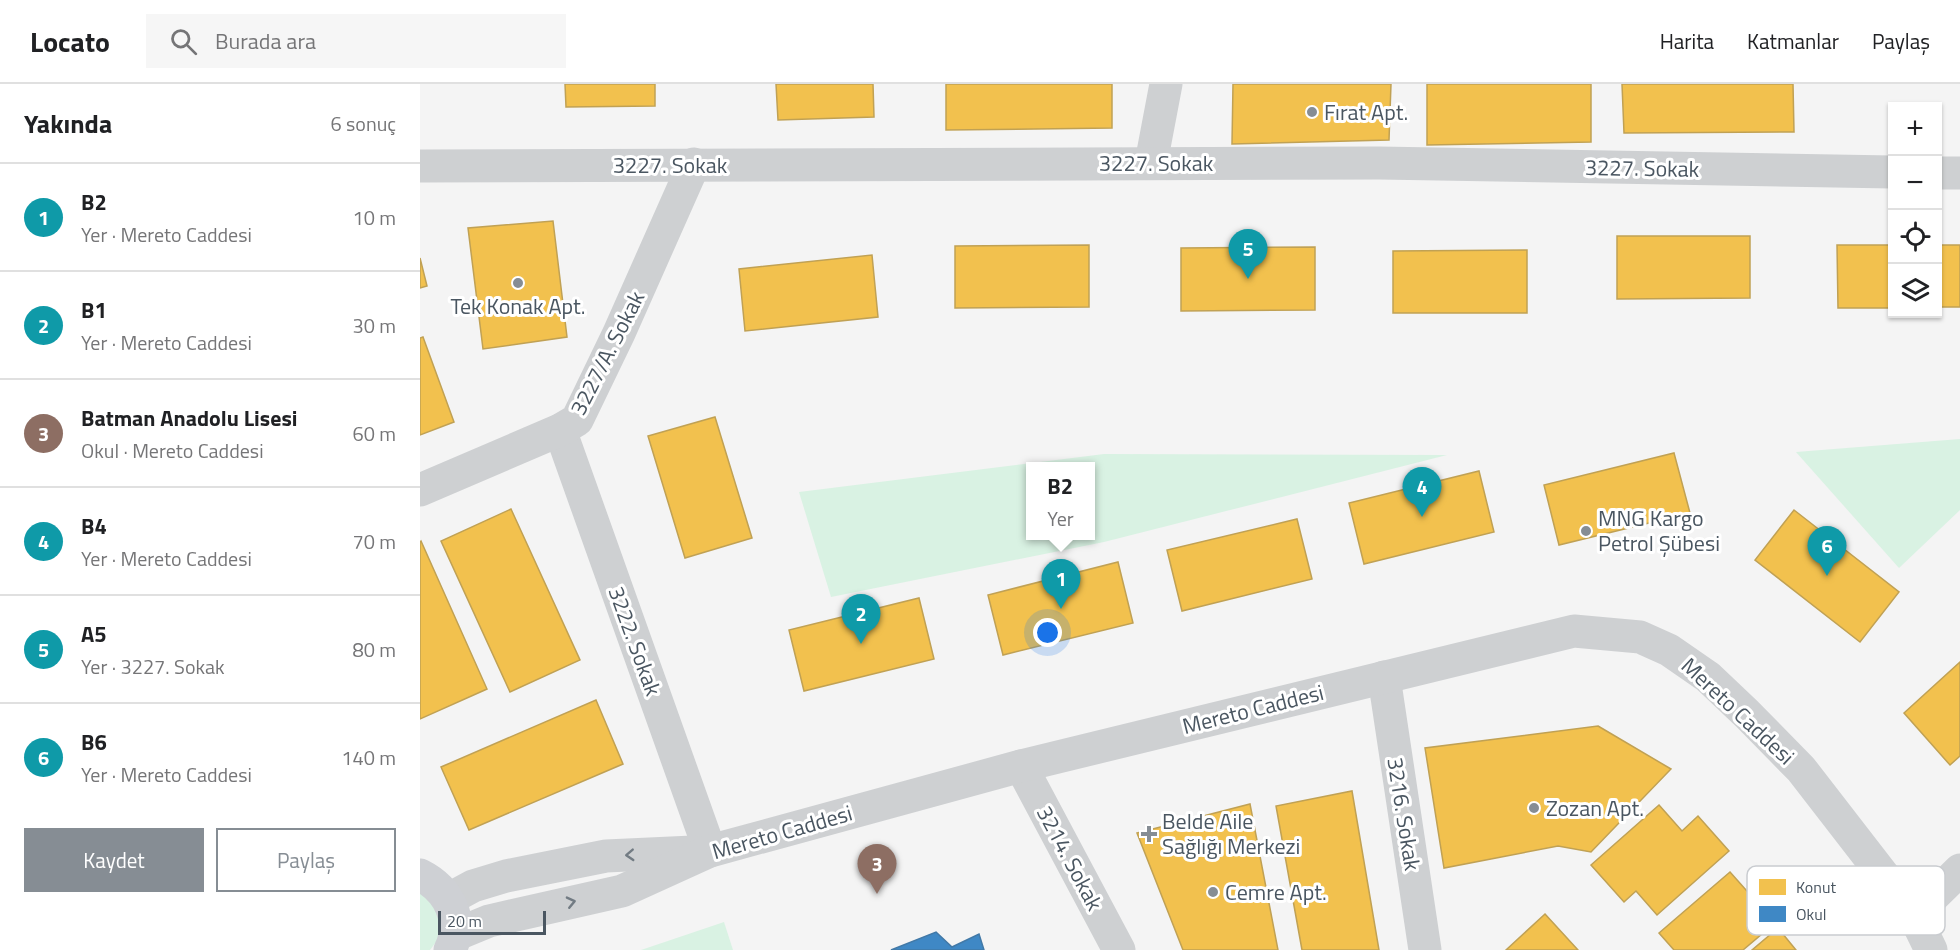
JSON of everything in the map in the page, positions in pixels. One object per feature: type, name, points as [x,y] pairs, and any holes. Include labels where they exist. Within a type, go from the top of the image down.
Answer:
[{"type":"main road","points":[[420,875],[440,888],[448,900],[454,917],[452,945]]},
{"type":"street","points":[[1151,163],[1166,84]]},
{"type":"street","name":"3227. Sokak","points":[[420,166],[1379,163],[1888,172]]},
{"type":"street","name":"3227/A. Sokak","points":[[420,490],[560,430],[577,420],[619,333],[694,164]]},
{"type":"street","points":[[1942,173],[1960,173]]},
{"type":"street","name":"3222. Sokak","points":[[560,430],[710,851]]},
{"type":"street","name":"Mereto Caddesi","points":[[452,945],[489,921],[622,891],[710,851],[1021,766],[1574,631],[1640,637],[1669,650],[1708,677],[1801,769],[1876,866]]},
{"type":"street","name":"3216. Sokak","points":[[1384,677],[1425,950]]},
{"type":"street","name":"3214. Sokak","points":[[1021,766],[1119,950]]},
{"type":"street","points":[[448,900],[473,886],[506,876],[606,856],[710,851]]},
{"type":"street","points":[[1945,885],[1960,870]]},
{"type":"street","name":"Mereto Caddesi","points":[[1924,935],[1931,950]]},
{"type":"green space","points":[[1960,439],[1960,510],[1899,568],[1796,452]]},
{"type":"green space","points":[[1104,454],[1447,455],[1104,542],[831,597],[799,492],[1026,464],[1026,540],[1095,540],[1095,462],[1040,462]]},
{"type":"green space","points":[[420,891],[441,913],[439,938],[430,950],[420,950]]},
{"type":"green space","points":[[724,922],[733,950],[641,950]]},
{"type":"building: Konut","points":[[565,84],[655,84],[655,106],[566,107]]},
{"type":"building: Konut","points":[[776,84],[873,84],[874,117],[778,120]]},
{"type":"building: Konut","points":[[946,84],[1112,84],[1112,128],[946,130]]},
{"type":"building: Konut","name":"Fırat Apt.","points":[[1233,84],[1391,84],[1389,140],[1232,144]]},
{"type":"building: Konut","points":[[1427,84],[1591,84],[1591,142],[1427,145]]},
{"type":"building: Konut","points":[[1622,84],[1793,84],[1794,132],[1624,133]]},
{"type":"building: Konut","name":"Tek Konak Apt.","points":[[553,221],[567,337],[483,349],[468,228]]},
{"type":"building: Konut","points":[[1617,236],[1750,236],[1750,298],[1617,299]]},
{"type":"building: Konut","points":[[1089,245],[1089,307],[955,308],[955,246]]},
{"type":"building: Konut","points":[[1837,245],[1888,245],[1888,308],[1838,308]]},
{"type":"building: Konut","points":[[1942,245],[1960,245],[1960,307],[1942,307]]},
{"type":"building: Konut","points":[[1315,247],[1315,310],[1181,311],[1181,248]]},
{"type":"building: Konut","points":[[1527,250],[1527,313],[1393,313],[1393,251]]},
{"type":"building: Konut","points":[[872,255],[878,317],[745,331],[739,269]]},
{"type":"building: Konut","points":[[420,258],[427,286],[420,288]]},
{"type":"building: Konut","points":[[423,337],[454,422],[420,435],[420,338]]},
{"type":"building: Konut","points":[[715,417],[752,538],[685,558],[648,436]]},
{"type":"building: Konut","points":[[1674,453],[1690,513],[1559,545],[1544,485]]},
{"type":"building: Konut","points":[[1479,471],[1494,532],[1364,564],[1349,503]]},
{"type":"building: Konut","points":[[511,509],[580,660],[510,692],[441,541]]},
{"type":"building: Konut","points":[[1794,510],[1899,592],[1860,642],[1755,560]]},
{"type":"building: Konut","points":[[1297,519],[1312,579],[1182,611],[1167,550]]},
{"type":"building: Konut","points":[[420,542],[487,689],[420,719]]},
{"type":"building: Konut","points":[[1118,562],[1133,623],[1003,655],[988,595]]},
{"type":"building: Konut","points":[[919,598],[934,659],[804,691],[789,630]]},
{"type":"building: Konut","points":[[1960,662],[1960,756],[1950,765],[1904,713]]},
{"type":"building: Konut","points":[[596,700],[623,764],[469,830],[441,767]]},
{"type":"building: Konut","name":"Zozan Apt.","points":[[1598,726],[1671,769],[1591,852],[1558,846],[1444,868],[1425,748]]},
{"type":"building: Konut","points":[[1352,791],[1379,950],[1302,950],[1276,806]]},
{"type":"building: Konut","name":"Cemre Apt.","points":[[1250,804],[1278,950],[1183,950],[1137,833]]},
{"type":"building: Konut","points":[[1659,805],[1682,831],[1698,816],[1729,851],[1657,915],[1636,891],[1624,902],[1591,865]]},
{"type":"building: Konut","points":[[1730,872],[1747,891],[1747,935],[1761,935],[1743,950],[1674,950],[1659,933]]},
{"type":"building: Konut","points":[[1545,914],[1578,950],[1506,950]]},
{"type":"building: Konut","points":[[1770,935],[1784,935],[1796,950],[1752,950]]},
{"type":"building: Okul","points":[[936,932],[952,947],[979,934],[984,950],[891,950]]},
{"type":"place","name":"Fırat Apt.","points":[[1312,112]]},
{"type":"place","name":"A5","points":[[1248,279]]},
{"type":"place","name":"Tek Konak Apt.","points":[[518,283]]},
{"type":"place","name":"B4","points":[[1422,517]]},
{"type":"place","name":"MNG Kargo Petrol Şübesi","points":[[1586,531]]},
{"type":"place","name":"B6","points":[[1827,576]]},
{"type":"place","name":"B2","points":[[1061,609]]},
{"type":"place","name":"B1","points":[[861,644]]},
{"type":"place","name":"Zozan Apt.","points":[[1534,808]]},
{"type":"place","name":"Belde Aile Sağlığı Merkezi","points":[[1149,834]]},
{"type":"place","name":"Cemre Apt.","points":[[1213,892]]},
{"type":"place","name":"Batman Anadolu Lisesi","points":[[877,894]]}]
